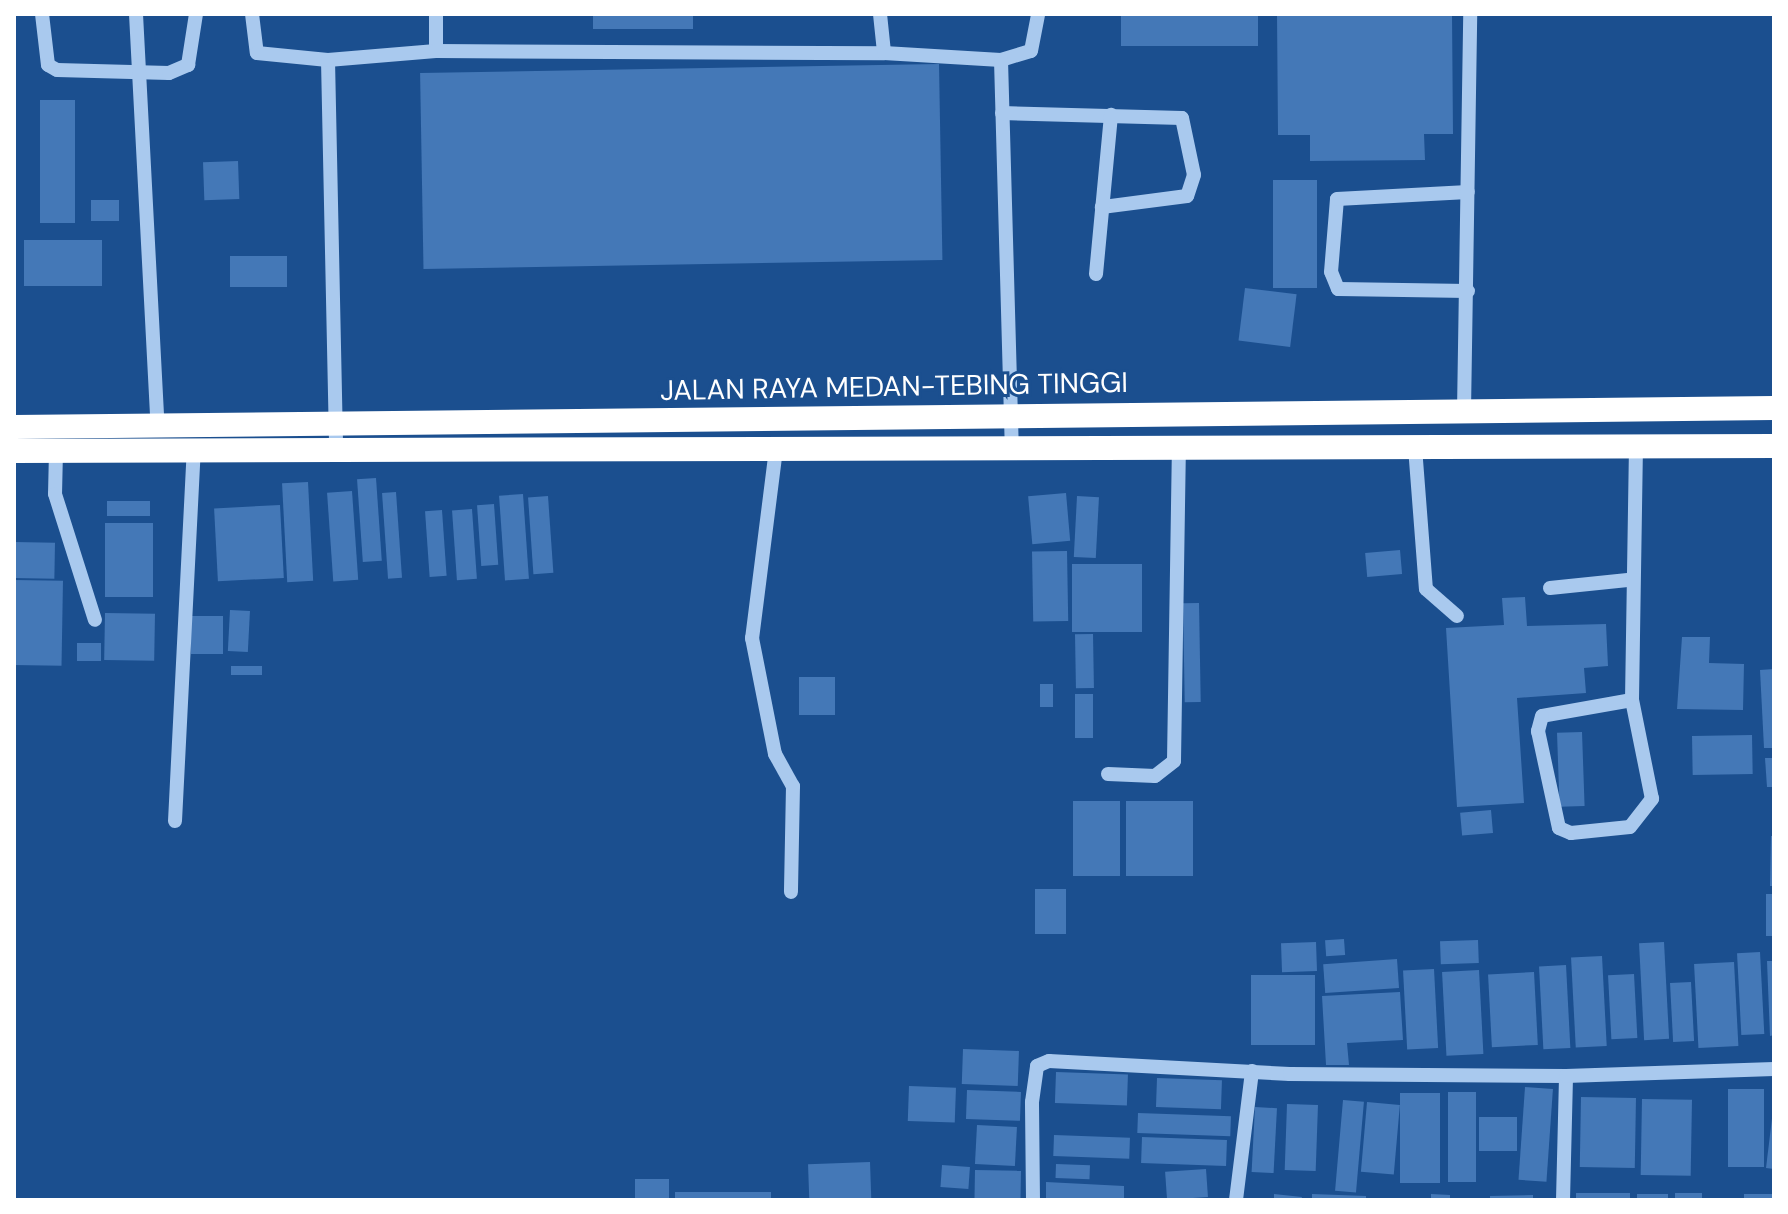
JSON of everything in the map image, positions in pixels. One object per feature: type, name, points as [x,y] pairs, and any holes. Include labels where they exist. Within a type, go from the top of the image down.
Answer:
[{"type":"highway","name":"JALAN RAYA MEDAN-TEBING TINGGI","points":[[14,427],[1774,408]]},
{"type":"highway","name":"JALAN RAYA MEDAN-TEBING TINGGI","points":[[14,451],[1774,446]]},
{"type":"street","points":[[42,14],[48,65],[139,71],[183,70],[196,14]]},
{"type":"street","points":[[136,14],[160,451]]},
{"type":"street","points":[[252,14],[257,53],[328,60],[436,51],[884,53],[1001,60],[1031,51],[1038,14]]},
{"type":"street","points":[[436,14],[436,51]]},
{"type":"street","points":[[880,14],[884,53]]},
{"type":"street","points":[[1464,411],[1470,14]]},
{"type":"street","points":[[328,60],[333,423],[336,450]]},
{"type":"street","points":[[1001,60],[1012,450]]},
{"type":"street","points":[[1002,113],[1182,118],[1194,175],[1187,196],[1102,207]]},
{"type":"street","points":[[1096,274],[1111,115]]},
{"type":"street","points":[[1468,192],[1337,199],[1331,272],[1338,289],[1468,291]]},
{"type":"street","points":[[1415,447],[1426,589],[1457,616]]},
{"type":"street","points":[[1632,700],[1542,716],[1538,731],[1559,828],[1571,833],[1630,827],[1646,815],[1652,799],[1632,700],[1628,580],[1636,447]]},
{"type":"street","points":[[1108,774],[1155,776],[1174,761],[1179,448]]},
{"type":"street","points":[[776,449],[752,638],[775,754],[793,786],[791,892]]},
{"type":"street","points":[[56,451],[55,494],[95,620]]},
{"type":"street","points":[[175,821],[194,451]]},
{"type":"street","points":[[1550,588],[1628,580]]},
{"type":"street","points":[[1033,1200],[1032,1102],[1042,1063],[1252,1071],[1566,1076],[1774,1069]]},
{"type":"street","points":[[1236,1200],[1252,1071]]},
{"type":"street","points":[[1563,1200],[1566,1076]]},
{"type":"building","points":[[593,14],[693,14],[693,29],[593,29]]},
{"type":"building","points":[[1121,14],[1258,14],[1258,46],[1121,46]]},
{"type":"building","points":[[1277,14],[1452,14],[1453,134],[1424,134],[1425,160],[1310,161],[1310,135],[1278,135]]},
{"type":"building","points":[[939,64],[942,260],[423,269],[420,73]]},
{"type":"building","points":[[40,100],[75,100],[75,223],[40,223]]},
{"type":"building","points":[[238,161],[239,199],[204,200],[203,162]]},
{"type":"building","points":[[1273,180],[1317,180],[1317,288],[1273,288]]},
{"type":"building","points":[[91,200],[119,200],[119,221],[91,221]]},
{"type":"building","points":[[24,240],[102,240],[102,286],[24,286]]},
{"type":"building","points":[[230,256],[287,256],[287,287],[230,287]]},
{"type":"building","points":[[1245,288],[1297,294],[1290,347],[1239,341]]},
{"type":"building","points":[[376,478],[382,561],[363,562],[357,479]]},
{"type":"building","points":[[308,482],[313,581],[287,582],[282,483]]},
{"type":"building","points":[[352,491],[358,580],[333,582],[327,493]]},
{"type":"building","points":[[396,492],[402,578],[388,579],[382,493]]},
{"type":"building","points":[[1066,493],[1070,541],[1032,544],[1028,496]]},
{"type":"building","points":[[523,494],[529,579],[505,580],[499,496]]},
{"type":"building","points":[[548,496],[553,573],[533,574],[528,497]]},
{"type":"building","points":[[1077,496],[1099,497],[1096,558],[1074,557]]},
{"type":"building","points":[[107,501],[150,501],[150,516],[107,516]]},
{"type":"building","points":[[494,504],[498,565],[481,566],[477,505]]},
{"type":"building","points":[[280,505],[284,578],[218,581],[214,508]]},
{"type":"building","points":[[472,509],[477,579],[457,580],[452,510]]},
{"type":"building","points":[[442,510],[447,576],[430,577],[425,511]]},
{"type":"building","points":[[105,523],[153,523],[153,597],[105,597]]},
{"type":"building","points":[[14,542],[55,543],[54,579],[14,578]]},
{"type":"building","points":[[1400,550],[1402,574],[1367,577],[1365,553]]},
{"type":"building","points":[[1067,551],[1068,621],[1033,622],[1032,552]]},
{"type":"building","points":[[1072,564],[1142,564],[1142,632],[1072,632]]},
{"type":"building","points":[[14,580],[63,581],[62,666],[14,665]]},
{"type":"building","points":[[1525,597],[1527,626],[1606,624],[1608,666],[1584,668],[1586,693],[1517,698],[1524,803],[1457,807],[1446,628],[1504,625],[1502,598]]},
{"type":"building","points":[[1183,603],[1199,603],[1201,702],[1185,702]]},
{"type":"building","points":[[230,610],[250,611],[248,652],[228,651]]},
{"type":"building","points":[[105,613],[155,614],[154,661],[104,660]]},
{"type":"building","points":[[191,616],[223,616],[223,654],[191,654]]},
{"type":"building","points":[[1075,634],[1093,634],[1094,688],[1076,688]]},
{"type":"building","points":[[1682,637],[1710,637],[1709,663],[1744,664],[1743,710],[1677,709]]},
{"type":"building","points":[[77,643],[101,643],[101,661],[77,661]]},
{"type":"building","points":[[231,666],[262,666],[262,675],[231,675]]},
{"type":"building","points":[[1774,669],[1774,748],[1764,748],[1760,670]]},
{"type":"building","points":[[799,677],[835,677],[835,715],[799,715]]},
{"type":"building","points":[[1040,684],[1053,684],[1053,707],[1040,707]]},
{"type":"building","points":[[1075,694],[1093,694],[1093,738],[1075,738]]},
{"type":"building","points":[[1582,732],[1585,806],[1560,807],[1557,733]]},
{"type":"building","points":[[1752,735],[1753,774],[1693,775],[1692,736]]},
{"type":"building","points":[[1765,758],[1774,758],[1774,787],[1767,787]]},
{"type":"building","points":[[1073,801],[1120,801],[1120,876],[1073,876]]},
{"type":"building","points":[[1126,801],[1193,801],[1193,876],[1126,876]]},
{"type":"building","points":[[1491,810],[1493,833],[1462,836],[1460,813]]},
{"type":"building","points":[[1771,836],[1774,836],[1774,886],[1770,886]]},
{"type":"building","points":[[1035,889],[1066,889],[1066,934],[1035,934]]},
{"type":"building","points":[[1766,894],[1774,894],[1774,936],[1766,936]]},
{"type":"building","points":[[1344,939],[1345,955],[1326,956],[1325,940]]},
{"type":"building","points":[[1478,940],[1479,963],[1441,964],[1440,941]]},
{"type":"building","points":[[1316,942],[1317,971],[1282,972],[1281,943]]},
{"type":"building","points":[[1664,942],[1669,1039],[1644,1040],[1639,943]]},
{"type":"building","points":[[1760,952],[1764,1034],[1741,1035],[1737,953]]},
{"type":"building","points":[[1602,956],[1607,1046],[1576,1047],[1571,958]]},
{"type":"building","points":[[1397,959],[1399,988],[1325,993],[1323,964]]},
{"type":"building","points":[[1767,961],[1774,961],[1774,1035],[1770,1036]]},
{"type":"building","points":[[1734,962],[1738,1046],[1698,1048],[1694,964]]},
{"type":"building","points":[[1566,965],[1570,1048],[1543,1049],[1539,966]]},
{"type":"building","points":[[1434,969],[1438,1048],[1407,1050],[1403,971]]},
{"type":"building","points":[[1479,970],[1483,1054],[1446,1056],[1442,972]]},
{"type":"building","points":[[1534,972],[1538,1045],[1492,1047],[1488,974]]},
{"type":"building","points":[[1634,974],[1637,1038],[1611,1039],[1608,975]]},
{"type":"building","points":[[1251,975],[1315,975],[1315,1045],[1251,1045]]},
{"type":"building","points":[[1691,982],[1694,1041],[1673,1042],[1670,983]]},
{"type":"building","points":[[1400,992],[1403,1040],[1347,1043],[1349,1065],[1326,1065],[1322,996]]},
{"type":"building","points":[[963,1049],[1019,1051],[1018,1086],[962,1084]]},
{"type":"building","points":[[1056,1072],[1128,1075],[1127,1105],[1055,1103]]},
{"type":"building","points":[[1157,1078],[1222,1080],[1221,1109],[1156,1107]]},
{"type":"building","points":[[909,1086],[956,1088],[955,1123],[908,1121]]},
{"type":"building","points":[[1525,1087],[1553,1089],[1546,1182],[1519,1180]]},
{"type":"building","points":[[1728,1089],[1764,1089],[1764,1167],[1728,1167]]},
{"type":"building","points":[[967,1090],[1021,1092],[1020,1121],[966,1119]]},
{"type":"building","points":[[1448,1092],[1476,1092],[1476,1182],[1448,1182]]},
{"type":"building","points":[[1400,1093],[1440,1093],[1440,1183],[1400,1183]]},
{"type":"building","points":[[1581,1097],[1636,1098],[1635,1168],[1580,1167]]},
{"type":"building","points":[[1642,1099],[1692,1100],[1691,1176],[1641,1175]]},
{"type":"building","points":[[1343,1100],[1364,1102],[1356,1192],[1335,1191]]},
{"type":"building","points":[[1367,1102],[1400,1105],[1394,1175],[1361,1172]]},
{"type":"building","points":[[1774,1102],[1774,1169],[1766,1168]]},
{"type":"building","points":[[1287,1104],[1318,1105],[1316,1171],[1285,1170]]},
{"type":"building","points":[[1255,1107],[1277,1108],[1274,1173],[1252,1172]]},
{"type":"building","points":[[1138,1113],[1231,1116],[1230,1136],[1137,1133]]},
{"type":"building","points":[[1479,1117],[1517,1117],[1517,1151],[1479,1151]]},
{"type":"building","points":[[977,1125],[1017,1127],[1015,1166],[975,1164]]},
{"type":"building","points":[[1054,1135],[1130,1138],[1129,1159],[1053,1156]]},
{"type":"building","points":[[1142,1137],[1227,1140],[1226,1166],[1141,1163]]},
{"type":"building","points":[[870,1162],[871,1200],[809,1200],[808,1164]]},
{"type":"building","points":[[1056,1164],[1090,1165],[1089,1179],[1056,1178]]},
{"type":"building","points":[[942,1165],[970,1167],[968,1189],[940,1187]]},
{"type":"building","points":[[1206,1169],[1208,1197],[1167,1200],[1165,1172]]},
{"type":"building","points":[[975,1170],[1021,1171],[1020,1200],[974,1200]]},
{"type":"building","points":[[635,1179],[669,1179],[669,1199],[635,1199]]},
{"type":"building","points":[[1046,1182],[1124,1186],[1124,1200],[1046,1200]]},
{"type":"building","points":[[675,1192],[771,1192],[771,1200],[675,1200]]},
{"type":"building","points":[[1576,1193],[1630,1193],[1630,1200],[1576,1200]]},
{"type":"building","points":[[1675,1193],[1702,1193],[1702,1200],[1675,1200]]},
{"type":"building","points":[[1274,1194],[1302,1197],[1301,1200],[1274,1200]]},
{"type":"building","points":[[1312,1194],[1366,1196],[1366,1200],[1312,1200]]},
{"type":"building","points":[[1431,1194],[1450,1195],[1450,1200],[1431,1200]]},
{"type":"building","points":[[1637,1194],[1668,1194],[1668,1200],[1637,1200]]},
{"type":"building","points":[[1744,1194],[1774,1194],[1774,1200],[1744,1200]]},
{"type":"building","points":[[1533,1195],[1533,1200],[1490,1200],[1490,1196]]}]
